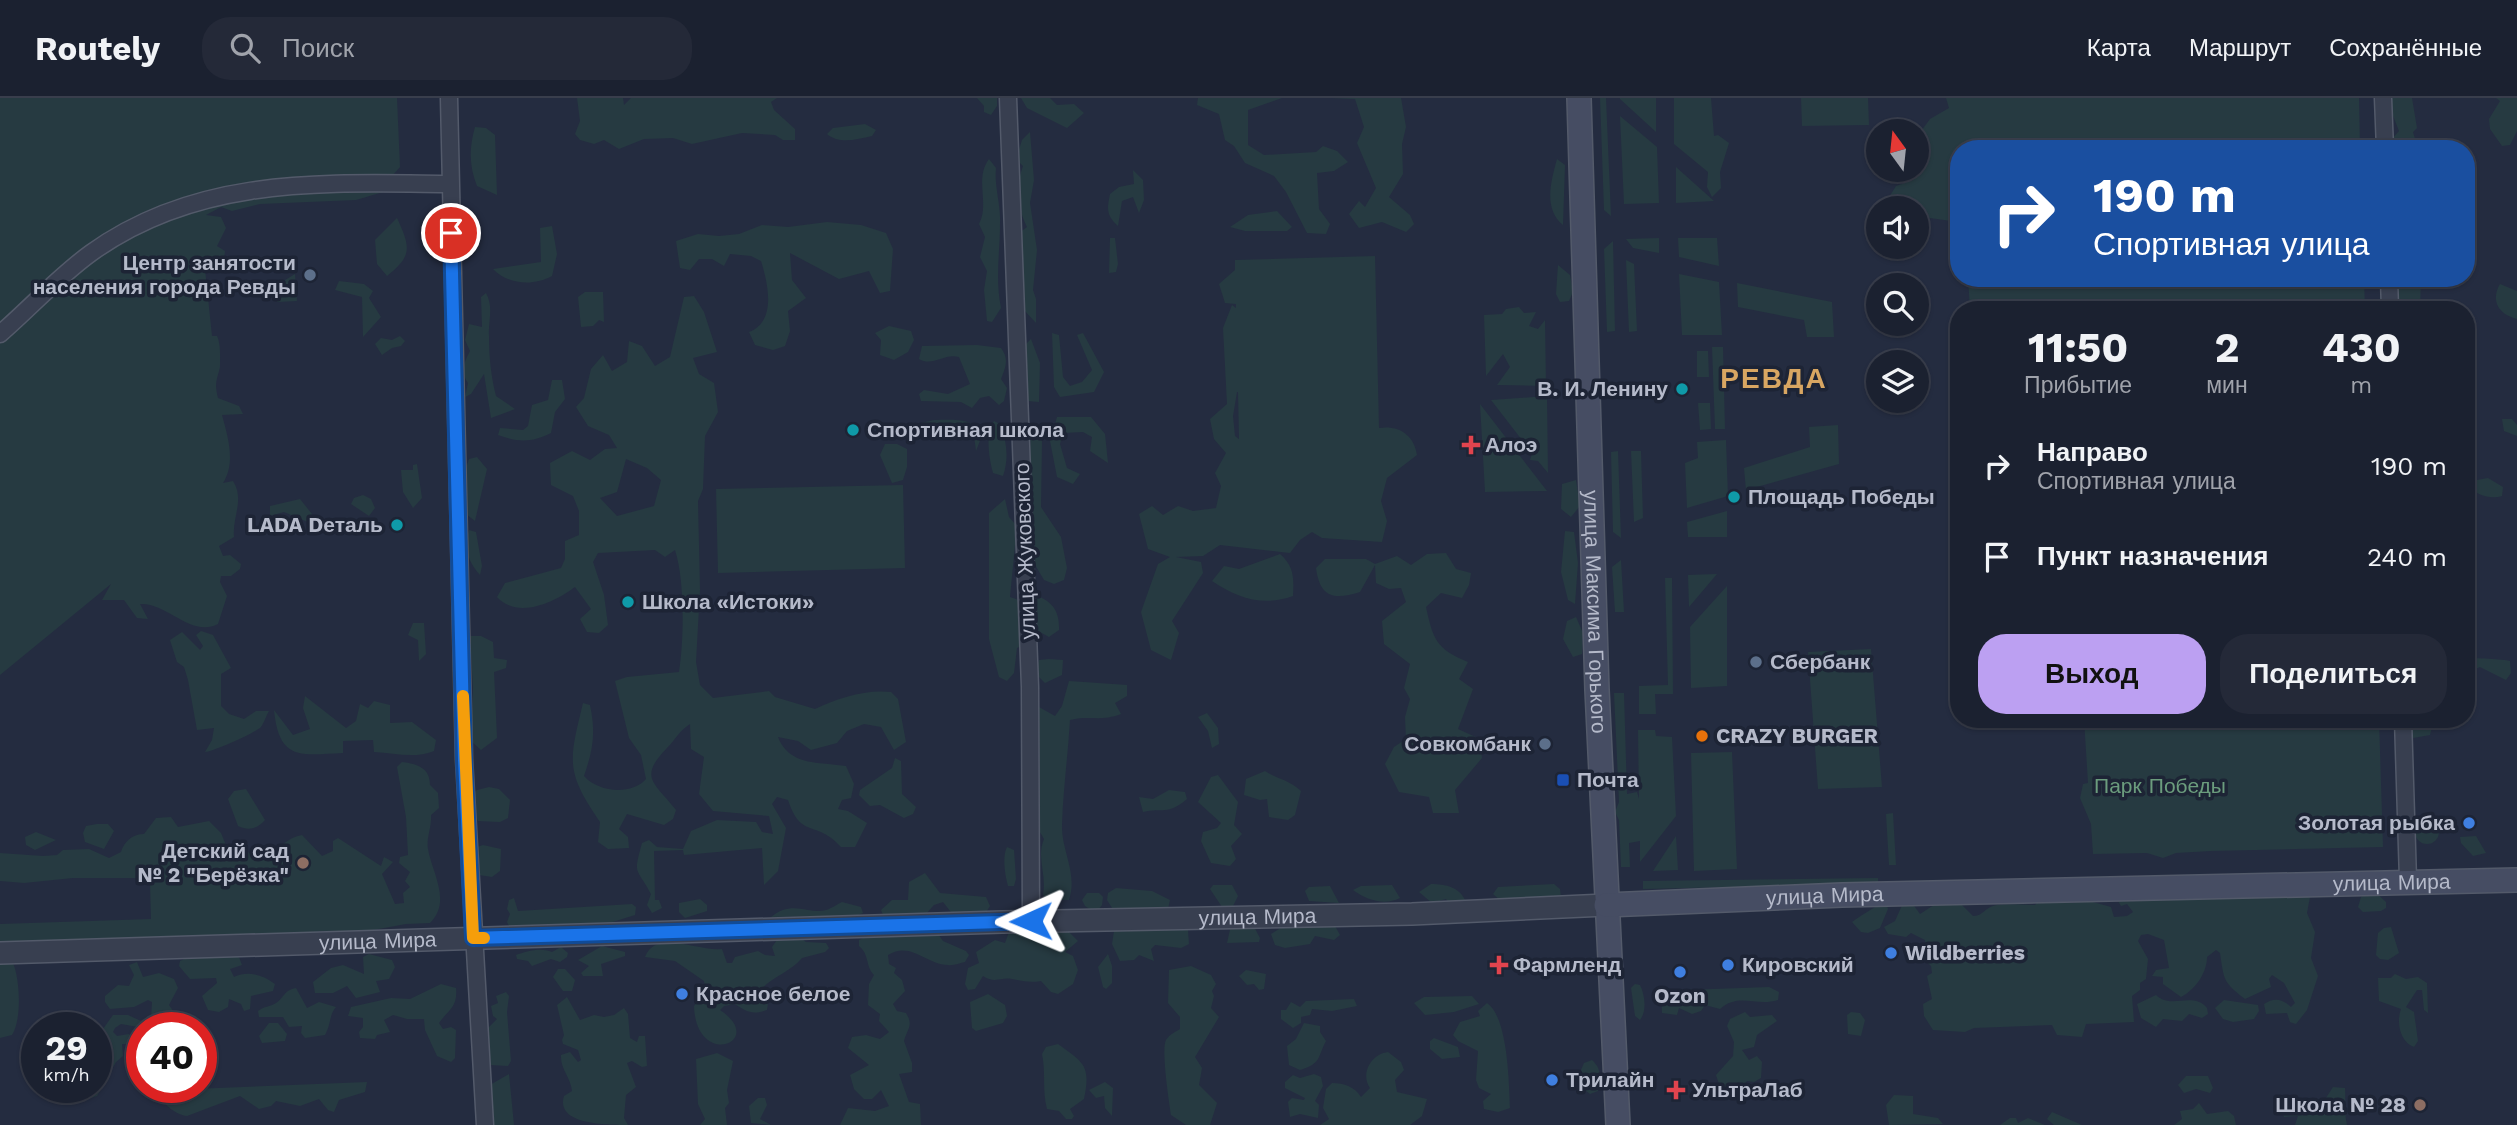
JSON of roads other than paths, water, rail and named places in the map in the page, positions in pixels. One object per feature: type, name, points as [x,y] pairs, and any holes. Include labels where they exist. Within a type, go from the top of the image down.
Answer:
[{"type":"main road","name":"улица Максима Горького","points":[[1579,98],[1606,905],[1618,1125]]},
{"type":"main road","name":"улица Мира","points":[[1606,905],[1842,895],[2408,880],[2517,880]]},
{"type":"street","points":[[449,98],[464,737],[485,1125]]},
{"type":"street","name":"улица Жуковского","points":[[1008,98],[1030,687],[1031,921]]},
{"type":"street","points":[[2384,98],[2385,140]]},
{"type":"street","points":[[0,334],[91,253],[166,212],[241,190],[311,183],[451,184]]},
{"type":"street","points":[[2403,728],[2408,880]]},
{"type":"street","name":"улица Мира","points":[[0,953],[1031,921],[1412,914],[1606,905]]},
{"type":"place","name":"Центр занятости населения города Ревды","points":[[310,275]]},
{"type":"place","name":"В. И. Ленину","points":[[1682,389]]},
{"type":"place","name":"Спортивная школа","points":[[853,430]]},
{"type":"place","name":"Алоэ","points":[[1471,445]]},
{"type":"place","name":"Площадь Победы","points":[[1734,497]]},
{"type":"place","name":"LADA Dеталь","points":[[397,525]]},
{"type":"place","name":"Школа «Истоки»","points":[[628,602]]},
{"type":"place","name":"Сбербанк","points":[[1756,662]]},
{"type":"place","name":"CRAZY BURGER","points":[[1702,736]]},
{"type":"place","name":"Совкомбанк","points":[[1545,744]]},
{"type":"place","name":"Почта","points":[[1563,780]]},
{"type":"place","name":"Золотая рыбка","points":[[2469,823]]},
{"type":"place","name":"Детский сад № 2 \"Берёзка\"","points":[[303,863]]},
{"type":"place","name":"Wildberries","points":[[1891,953]]},
{"type":"place","name":"Фармленд","points":[[1499,965]]},
{"type":"place","name":"Кировский","points":[[1728,965]]},
{"type":"place","name":"Ozon","points":[[1680,972]]},
{"type":"place","name":"Красное белое","points":[[682,994]]},
{"type":"place","name":"Трилайн","points":[[1552,1080]]},
{"type":"place","name":"УльтраЛаб","points":[[1676,1090]]},
{"type":"place","name":"Школа № 28","points":[[2420,1105]]},
{"type":"district","name":"РЕВДА","points":[[1774,378]]},
{"type":"park label","name":"Парк Победы","points":[[2160,786]]}]
